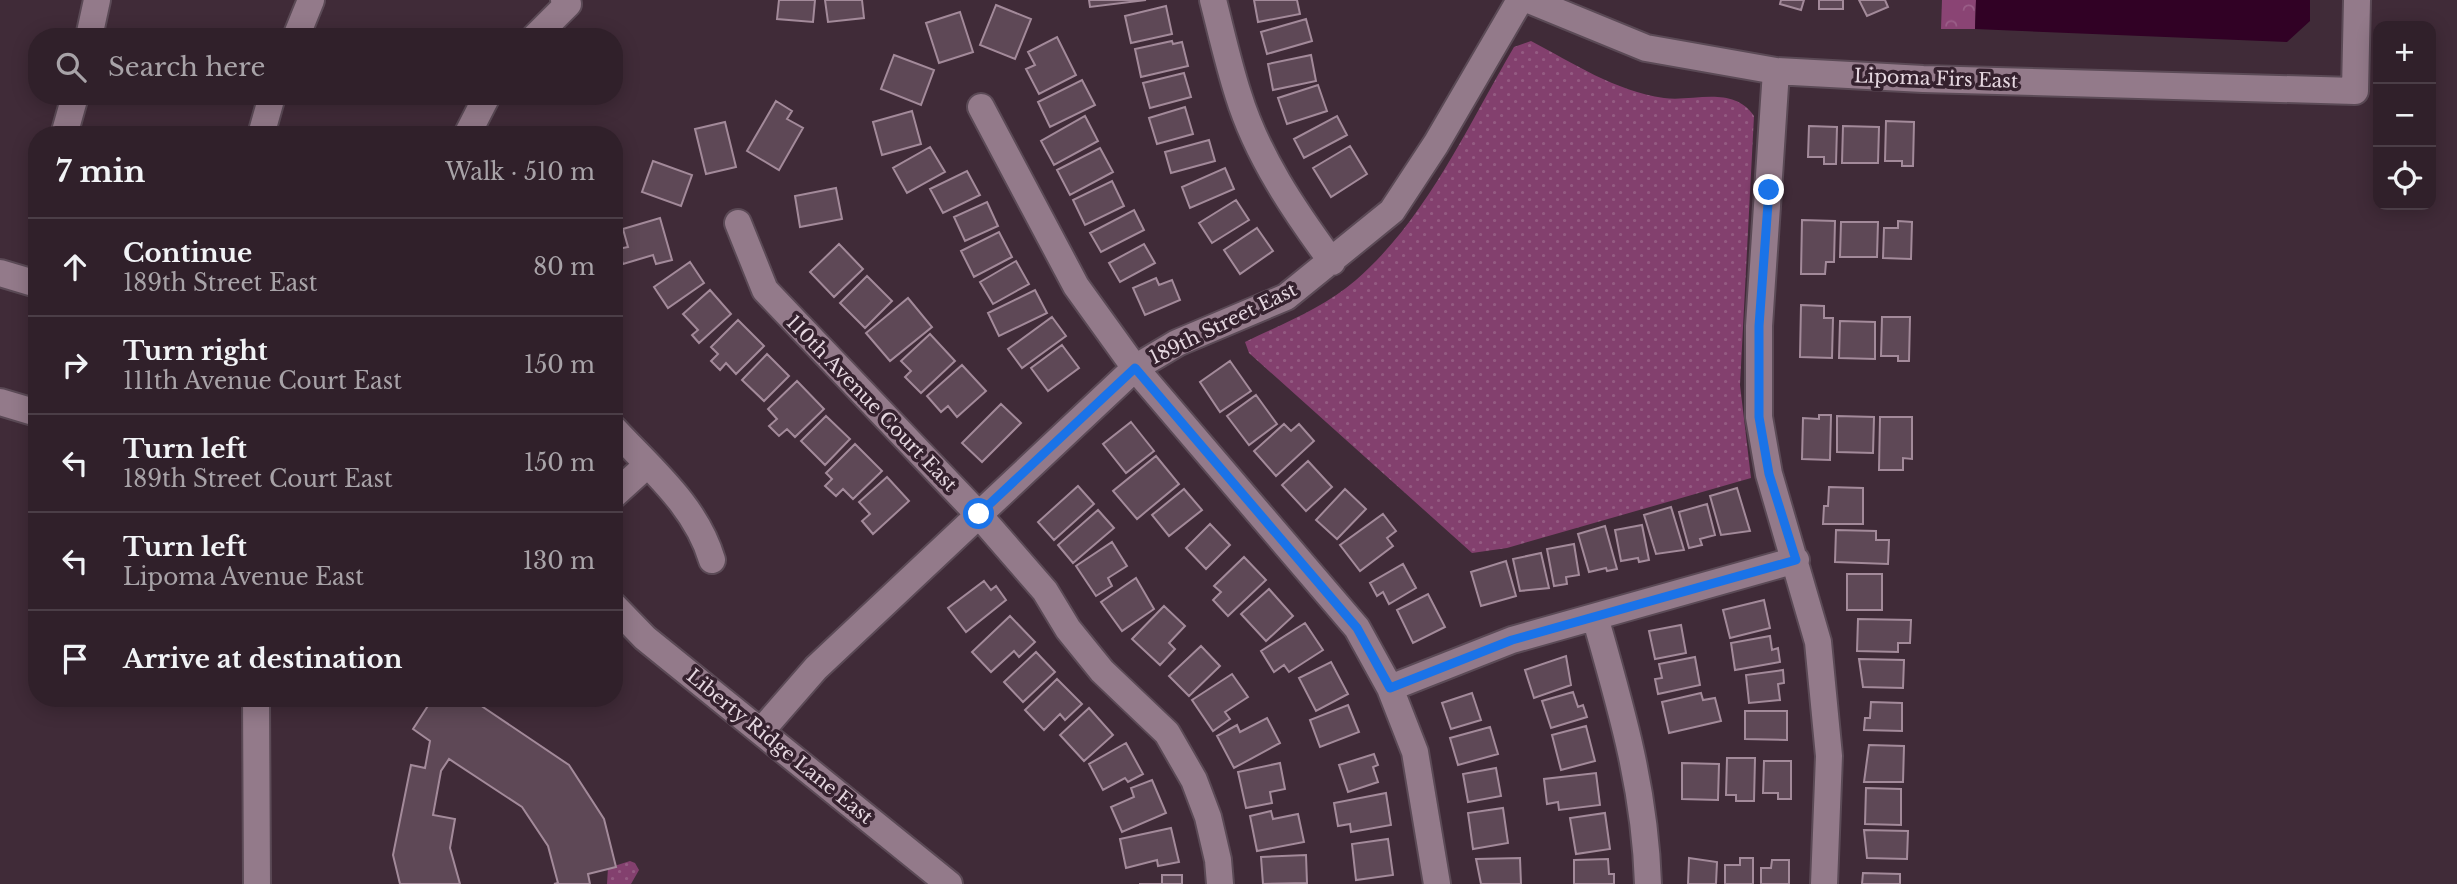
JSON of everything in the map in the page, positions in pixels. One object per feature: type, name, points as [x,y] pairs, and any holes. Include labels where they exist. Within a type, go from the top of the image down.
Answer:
[{"type":"street","points":[[91,28],[96,0]]},
{"type":"street","points":[[300,28],[311,0]]},
{"type":"street","points":[[1213,0],[1238,95],[1261,151],[1290,204],[1332,262]]},
{"type":"street","name":"189th Street East","points":[[762,730],[816,668],[1135,368],[1177,343],[1286,297],[1392,211],[1436,144],[1520,0]]},
{"type":"street","name":"Lipoma Firs East","points":[[1529,0],[1646,48],[1776,71],[1923,79],[2356,91],[2357,0]]},
{"type":"street","points":[[542,28],[566,2]]},
{"type":"street","points":[[1776,71],[1759,326],[1759,417],[1769,474],[1818,642],[1828,744],[1824,884]]},
{"type":"street","points":[[67,126],[72,105]]},
{"type":"street","points":[[264,126],[269,105]]},
{"type":"street","points":[[472,126],[482,105]]},
{"type":"street","points":[[981,107],[1076,286],[1135,368],[1357,628],[1390,688],[1415,752],[1437,884]]},
{"type":"street","name":"110th Avenue Court East","points":[[738,223],[765,290],[979,514],[1045,590],[1068,629],[1102,671],[1167,733],[1194,779],[1208,817],[1218,860],[1220,884]]},
{"type":"street","points":[[0,273],[28,281]]},
{"type":"street","points":[[0,401],[28,410]]},
{"type":"street","points":[[623,439],[693,514],[704,534],[712,560]]},
{"type":"street","points":[[623,487],[648,465]]},
{"type":"street","points":[[1390,688],[1512,640],[1796,560]]},
{"type":"street","name":"Liberty Ridge Lane East","points":[[623,615],[645,638],[949,884]]},
{"type":"street","points":[[1595,617],[1634,755],[1647,832],[1648,884]]},
{"type":"street","points":[[256,707],[257,884]]},
{"type":"shaded area","points":[[1976,0],[2310,0],[2310,21],[2287,42],[1975,29]]},
{"type":"shaded area","points":[[1531,41],[1611,83],[1628,89],[1664,98],[1724,98],[1745,106],[1754,116],[1740,385],[1751,478],[1507,548],[1472,553],[1249,353],[1245,342],[1330,299],[1356,280],[1381,255],[1425,200],[1514,47]]},
{"type":"shaded area","points":[[630,861],[635,863],[639,870],[631,884],[607,884],[608,868]]},
{"type":"green space","points":[[1942,0],[1976,0],[1975,29],[1941,29]]},
{"type":"building","points":[[779,0],[815,0],[813,22],[777,19]]},
{"type":"building","points":[[825,0],[862,0],[864,18],[828,22]]},
{"type":"building","points":[[1089,0],[1146,0],[1090,7]]},
{"type":"building","points":[[1254,0],[1297,0],[1300,14],[1258,22]]},
{"type":"building","points":[[1781,0],[1804,0],[1801,10],[1780,4]]},
{"type":"building","points":[[1819,0],[1843,0],[1843,9],[1819,9]]},
{"type":"building","points":[[1859,0],[1885,0],[1888,7],[1867,16]]},
{"type":"building","points":[[996,5],[1031,19],[1015,59],[980,45]]},
{"type":"building","points":[[1166,6],[1172,34],[1131,43],[1125,16]]},
{"type":"building","points":[[960,12],[973,52],[939,63],[926,23]]},
{"type":"building","points":[[1306,19],[1312,41],[1267,54],[1261,32]]},
{"type":"building","points":[[1057,37],[1076,75],[1039,94],[1026,69],[1035,65],[1028,52]]},
{"type":"building","points":[[1172,41],[1173,44],[1182,42],[1188,66],[1141,77],[1135,49]]},
{"type":"building","points":[[894,55],[934,70],[921,105],[881,89]]},
{"type":"building","points":[[1311,55],[1316,81],[1273,90],[1268,64]]},
{"type":"building","points":[[1184,73],[1191,97],[1150,108],[1143,83]]},
{"type":"building","points":[[1082,80],[1095,105],[1050,127],[1038,102]]},
{"type":"building","points":[[1318,85],[1327,111],[1287,124],[1278,98]]},
{"type":"building","points":[[776,101],[792,111],[787,119],[803,128],[779,170],[747,151]]},
{"type":"building","points":[[1185,107],[1193,134],[1157,144],[1149,118]]},
{"type":"building","points":[[912,111],[921,144],[882,155],[873,122]]},
{"type":"building","points":[[1085,116],[1098,141],[1054,165],[1041,141]]},
{"type":"building","points":[[1337,116],[1347,135],[1304,158],[1294,139]]},
{"type":"building","points":[[1886,121],[1914,122],[1913,166],[1902,166],[1902,161],[1885,161]]},
{"type":"building","points":[[725,122],[736,167],[706,174],[695,129]]},
{"type":"building","points":[[1809,126],[1837,127],[1836,164],[1824,164],[1824,157],[1808,157]]},
{"type":"building","points":[[1843,126],[1879,127],[1878,163],[1842,163]]},
{"type":"building","points":[[1209,140],[1215,161],[1171,173],[1165,152]]},
{"type":"building","points":[[1350,146],[1367,174],[1331,197],[1313,168]]},
{"type":"building","points":[[930,147],[945,172],[907,193],[893,168]]},
{"type":"building","points":[[1100,148],[1113,172],[1070,195],[1057,170]]},
{"type":"building","points":[[653,161],[692,175],[681,206],[642,192]]},
{"type":"building","points":[[1225,168],[1234,189],[1190,208],[1182,187]]},
{"type":"building","points":[[967,171],[980,195],[943,213],[930,189]]},
{"type":"building","points":[[1112,181],[1124,206],[1085,225],[1073,200]]},
{"type":"building","points":[[836,188],[842,219],[800,227],[795,196]]},
{"type":"building","points":[[1236,200],[1249,220],[1212,243],[1199,223]]},
{"type":"building","points":[[987,202],[998,226],[965,241],[954,217]]},
{"type":"building","points":[[1134,210],[1144,230],[1101,252],[1090,233]]},
{"type":"building","points":[[660,218],[672,260],[656,264],[653,255],[623,264],[623,248],[628,247],[623,229]]},
{"type":"building","points":[[1802,220],[1835,221],[1834,262],[1826,262],[1825,274],[1801,274]]},
{"type":"building","points":[[1898,221],[1912,222],[1911,259],[1883,258],[1884,228],[1898,228]]},
{"type":"building","points":[[1841,222],[1878,222],[1877,257],[1840,257]]},
{"type":"building","points":[[1257,228],[1273,251],[1240,274],[1224,250]]},
{"type":"building","points":[[999,232],[1012,257],[974,277],[961,251]]},
{"type":"building","points":[[839,244],[863,269],[834,297],[810,272]]},
{"type":"building","points":[[1144,244],[1155,263],[1120,282],[1109,263]]},
{"type":"building","points":[[1016,261],[1029,284],[993,304],[980,282]]},
{"type":"building","points":[[690,262],[704,283],[668,308],[654,287]]},
{"type":"building","points":[[867,276],[892,301],[865,328],[840,303]]},
{"type":"building","points":[[1156,278],[1159,285],[1172,280],[1180,300],[1145,315],[1133,288]]},
{"type":"building","points":[[710,290],[731,314],[699,343],[692,335],[698,330],[683,314]]},
{"type":"building","points":[[1035,290],[1047,313],[999,336],[988,313]]},
{"type":"building","points":[[908,298],[932,327],[890,361],[866,333]]},
{"type":"building","points":[[1801,305],[1824,306],[1824,318],[1833,318],[1832,358],[1800,357]]},
{"type":"building","points":[[1052,317],[1066,336],[1022,368],[1008,349]]},
{"type":"building","points":[[1882,317],[1910,317],[1909,361],[1898,361],[1898,356],[1881,356]]},
{"type":"building","points":[[738,320],[764,346],[736,374],[726,363],[720,370],[711,361],[718,354],[711,347]]},
{"type":"building","points":[[1840,321],[1875,322],[1875,359],[1839,358]]},
{"type":"building","points":[[930,334],[955,361],[921,393],[905,377],[911,371],[901,361]]},
{"type":"building","points":[[1062,345],[1079,368],[1048,391],[1031,368]]},
{"type":"building","points":[[767,354],[789,376],[764,401],[742,380]]},
{"type":"building","points":[[1230,361],[1251,391],[1220,412],[1200,382]]},
{"type":"building","points":[[962,365],[986,391],[957,417],[948,406],[941,412],[927,396]]},
{"type":"building","points":[[797,381],[824,409],[795,437],[787,429],[779,436],[769,426],[777,419],[768,409]]},
{"type":"building","points":[[1256,395],[1277,424],[1249,445],[1227,416]]},
{"type":"building","points":[[1001,404],[1021,423],[982,462],[962,443]]},
{"type":"building","points":[[1819,415],[1831,415],[1830,460],[1802,459],[1803,418],[1819,419]]},
{"type":"building","points":[[826,416],[850,439],[825,465],[801,441]]},
{"type":"building","points":[[1837,416],[1874,417],[1873,453],[1837,452]]},
{"type":"building","points":[[1880,417],[1912,417],[1912,459],[1903,458],[1903,470],[1879,470]]},
{"type":"building","points":[[1131,422],[1154,451],[1126,473],[1103,444]]},
{"type":"building","points":[[1284,424],[1291,431],[1299,424],[1314,441],[1276,476],[1254,451]]},
{"type":"building","points":[[855,444],[882,471],[853,499],[843,489],[836,496],[825,486],[832,479],[826,473]]},
{"type":"building","points":[[1156,456],[1179,484],[1137,519],[1113,491]]},
{"type":"building","points":[[1308,461],[1332,487],[1306,511],[1282,485]]},
{"type":"building","points":[[887,477],[909,501],[873,534],[862,521],[870,514],[859,502]]},
{"type":"building","points":[[1078,486],[1094,504],[1054,540],[1038,522]]},
{"type":"building","points":[[1829,487],[1863,488],[1863,524],[1823,524]]},
{"type":"building","points":[[1737,488],[1750,531],[1721,535],[1710,496]]},
{"type":"building","points":[[1184,489],[1202,510],[1169,536],[1152,515]]},
{"type":"building","points":[[1345,489],[1366,509],[1337,539],[1316,520]]},
{"type":"building","points":[[1707,504],[1715,535],[1700,539],[1702,545],[1689,548],[1679,512]]},
{"type":"building","points":[[1671,507],[1684,550],[1656,554],[1644,515]]},
{"type":"building","points":[[1098,510],[1114,528],[1073,563],[1058,545]]},
{"type":"building","points":[[1383,514],[1396,531],[1387,538],[1393,546],[1360,571],[1340,545]]},
{"type":"building","points":[[1210,524],[1230,545],[1206,569],[1186,548]]},
{"type":"building","points":[[1642,525],[1649,560],[1639,562],[1638,558],[1621,561],[1615,530]]},
{"type":"building","points":[[1605,526],[1617,569],[1607,571],[1606,568],[1589,572],[1578,534]]},
{"type":"building","points":[[1836,530],[1876,531],[1876,540],[1889,540],[1888,564],[1835,562]]},
{"type":"building","points":[[1112,542],[1127,566],[1108,578],[1112,586],[1096,596],[1076,566]]},
{"type":"building","points":[[1574,544],[1579,575],[1566,577],[1567,584],[1554,586],[1547,549]]},
{"type":"building","points":[[1541,553],[1549,588],[1520,591],[1513,559]]},
{"type":"building","points":[[1244,557],[1266,580],[1228,616],[1213,600],[1221,592],[1214,586]]},
{"type":"building","points":[[1506,561],[1516,596],[1481,606],[1471,572]]},
{"type":"building","points":[[1403,564],[1416,588],[1389,604],[1383,592],[1377,596],[1370,583]]},
{"type":"building","points":[[1847,574],[1882,574],[1882,610],[1847,610]]},
{"type":"building","points":[[1136,578],[1154,609],[1122,631],[1101,602]]},
{"type":"building","points":[[984,581],[991,590],[996,586],[1006,600],[966,632],[948,608]]},
{"type":"building","points":[[1269,589],[1293,616],[1266,641],[1241,614]]},
{"type":"building","points":[[1428,594],[1445,627],[1413,643],[1397,610]]},
{"type":"building","points":[[1764,600],[1770,628],[1730,638],[1723,610]]},
{"type":"building","points":[[1164,606],[1185,626],[1169,643],[1175,649],[1160,665],[1132,639]]},
{"type":"building","points":[[1010,616],[1035,642],[1019,657],[1014,651],[991,672],[972,652]]},
{"type":"building","points":[[1858,619],[1911,620],[1910,643],[1898,643],[1898,652],[1857,651]]},
{"type":"building","points":[[1305,623],[1323,650],[1289,672],[1284,665],[1274,672],[1261,651]]},
{"type":"building","points":[[1681,625],[1686,653],[1655,659],[1649,631]]},
{"type":"building","points":[[1770,636],[1772,650],[1778,648],[1780,662],[1735,670],[1731,643]]},
{"type":"building","points":[[1201,646],[1220,666],[1189,696],[1169,676]]},
{"type":"building","points":[[1036,652],[1055,672],[1023,702],[1004,682]]},
{"type":"building","points":[[1566,656],[1571,685],[1534,698],[1525,670]]},
{"type":"building","points":[[1695,657],[1700,685],[1658,694],[1655,679],[1662,678],[1659,664]]},
{"type":"building","points":[[1859,659],[1904,660],[1903,688],[1863,687]]},
{"type":"building","points":[[1331,662],[1348,694],[1316,711],[1299,678]]},
{"type":"building","points":[[1783,670],[1784,683],[1778,684],[1780,700],[1749,703],[1746,675]]},
{"type":"building","points":[[1232,674],[1248,697],[1225,712],[1230,719],[1213,731],[1192,700]]},
{"type":"building","points":[[1057,679],[1082,704],[1065,720],[1060,714],[1044,730],[1025,710]]},
{"type":"building","points":[[1573,692],[1578,707],[1583,705],[1587,717],[1551,728],[1542,701]]},
{"type":"building","points":[[1472,693],[1481,720],[1451,729],[1442,703]]},
{"type":"building","points":[[1701,693],[1703,700],[1715,698],[1721,721],[1669,733],[1662,702]]},
{"type":"building","points":[[1871,702],[1902,703],[1902,731],[1864,730],[1865,718],[1870,718]]},
{"type":"building","points":[[1348,705],[1359,732],[1320,747],[1310,720]]},
{"type":"building","points":[[427,707],[483,707],[569,765],[604,819],[616,867],[588,874],[590,884],[554,884],[558,883],[548,846],[522,807],[449,759],[441,771],[433,815],[455,819],[450,848],[460,884],[400,884],[393,855],[411,765],[425,768],[430,741],[413,729]]},
{"type":"building","points":[[1089,708],[1113,735],[1084,761],[1060,735]]},
{"type":"building","points":[[1745,711],[1787,711],[1787,740],[1745,739]]},
{"type":"building","points":[[1267,718],[1280,743],[1234,768],[1217,736],[1237,725],[1240,732]]},
{"type":"building","points":[[1586,726],[1595,761],[1561,770],[1552,735]]},
{"type":"building","points":[[1490,727],[1498,754],[1458,765],[1450,738]]},
{"type":"building","points":[[1126,743],[1143,774],[1128,782],[1125,778],[1103,790],[1089,764]]},
{"type":"building","points":[[1869,745],[1904,746],[1903,782],[1864,782]]},
{"type":"building","points":[[1374,754],[1378,765],[1373,767],[1378,782],[1348,792],[1339,765]]},
{"type":"building","points":[[1727,758],[1755,758],[1754,801],[1736,801],[1736,795],[1726,795]]},
{"type":"building","points":[[1764,761],[1791,761],[1791,799],[1778,799],[1778,793],[1763,793]]},
{"type":"building","points":[[1280,763],[1285,789],[1270,792],[1272,803],[1246,808],[1238,772]]},
{"type":"building","points":[[1682,763],[1719,764],[1718,800],[1682,799]]},
{"type":"building","points":[[1496,768],[1501,796],[1468,802],[1463,774]]},
{"type":"building","points":[[1596,773],[1600,805],[1559,810],[1558,802],[1547,804],[1544,779]]},
{"type":"building","points":[[1152,780],[1166,813],[1122,832],[1111,807],[1134,797],[1131,788]]},
{"type":"building","points":[[1866,788],[1901,789],[1901,825],[1865,824]]},
{"type":"building","points":[[1386,793],[1391,825],[1351,832],[1350,824],[1338,826],[1334,803]]},
{"type":"building","points":[[1503,808],[1508,843],[1473,849],[1468,813]]},
{"type":"building","points":[[1271,811],[1273,819],[1298,814],[1304,842],[1257,851],[1250,816]]},
{"type":"building","points":[[1605,813],[1610,849],[1576,854],[1570,818]]},
{"type":"building","points":[[1171,828],[1179,862],[1158,866],[1157,860],[1126,868],[1120,839]]},
{"type":"building","points":[[1864,830],[1908,831],[1907,859],[1867,858]]},
{"type":"building","points":[[1388,839],[1393,875],[1356,880],[1352,844]]},
{"type":"building","points":[[1306,855],[1307,883],[1263,884],[1261,857]]},
{"type":"building","points":[[1520,858],[1521,884],[1481,884],[1476,859]]},
{"type":"building","points":[[1689,858],[1717,862],[1716,884],[1688,884]]},
{"type":"building","points":[[1740,858],[1753,858],[1753,884],[1725,884],[1725,865],[1740,865]]},
{"type":"building","points":[[1608,859],[1609,874],[1614,874],[1614,884],[1574,884],[1574,860]]},
{"type":"building","points":[[1772,860],[1789,860],[1789,884],[1761,884],[1761,868],[1771,868]]},
{"type":"building","points":[[1863,873],[1900,874],[1900,884],[1862,884]]},
{"type":"building","points":[[1162,875],[1182,875],[1182,884],[1162,884]]},
{"type":"route","points":[[979,514],[1135,368],[1357,628],[1390,688],[1512,640],[1796,560],[1769,474],[1759,417],[1759,326],[1769,190]]}]
